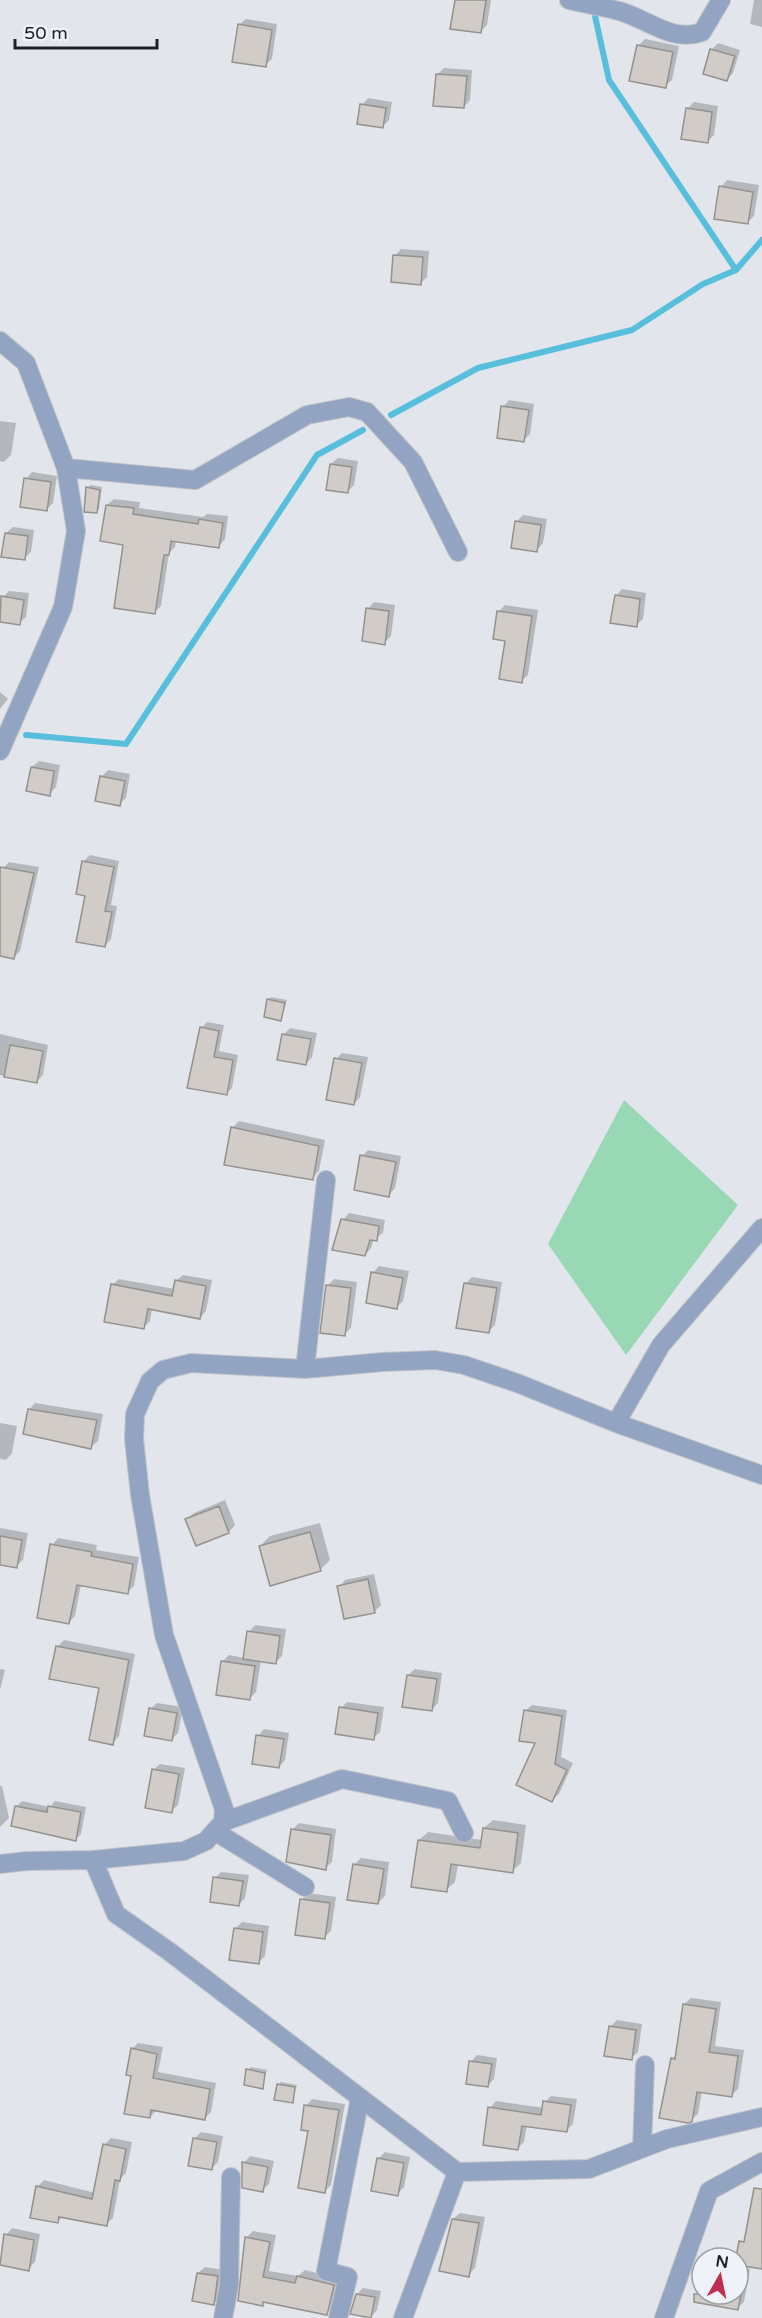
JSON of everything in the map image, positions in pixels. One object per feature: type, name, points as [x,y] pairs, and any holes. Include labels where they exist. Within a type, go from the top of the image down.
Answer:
[{"type":"street","points":[[569,0],[621,12],[659,29],[689,37],[702,32],[721,0]]},
{"type":"street","points":[[0,341],[26,363],[66,468],[75,531],[63,608],[0,751]]},
{"type":"street","points":[[66,468],[195,480],[307,415],[349,407],[367,412],[413,462],[458,552]]},
{"type":"street","points":[[305,1369],[326,1180]]},
{"type":"street","points":[[616,1423],[661,1345],[762,1227]]},
{"type":"street","points":[[220,1827],[224,1809],[164,1635],[140,1495],[134,1439],[135,1414],[150,1381],[163,1370],[191,1363],[305,1369],[435,1360],[464,1365],[762,1475]]},
{"type":"street","points":[[0,1864],[27,1861],[93,1860],[184,1851],[220,1827],[342,1779],[447,1801],[464,1833]]},
{"type":"street","points":[[220,1827],[305,1887]]},
{"type":"street","points":[[93,1860],[116,1914],[170,1952],[457,2172],[589,2169],[667,2139],[762,2117]]},
{"type":"street","points":[[642,2149],[645,2065]]},
{"type":"street","points":[[338,2318],[348,2277],[326,2271],[360,2098]]},
{"type":"street","points":[[664,2318],[709,2191],[762,2162]]},
{"type":"street","points":[[403,2318],[457,2172]]},
{"type":"street","points":[[223,2318],[229,2286],[231,2177]]},
{"type":"green space","points":[[624,1100],[738,1205],[626,1355],[548,1244]]},
{"type":"building","points":[[455,0],[486,0],[481,33],[450,29]]},
{"type":"building","points":[[238,24],[272,30],[266,67],[232,62]]},
{"type":"building","points":[[637,45],[673,52],[666,88],[629,81]]},
{"type":"building","points":[[710,49],[735,56],[727,81],[703,74]]},
{"type":"building","points":[[436,74],[467,76],[464,108],[433,106]]},
{"type":"building","points":[[360,104],[386,108],[383,128],[357,124]]},
{"type":"building","points":[[686,108],[712,112],[708,143],[681,139]]},
{"type":"building","points":[[719,186],[753,192],[748,224],[714,219]]},
{"type":"building","points":[[393,255],[423,257],[421,285],[391,282]]},
{"type":"building","points":[[501,406],[529,410],[524,442],[497,438]]},
{"type":"building","points":[[330,464],[352,467],[348,493],[326,490]]},
{"type":"building","points":[[24,478],[51,482],[47,511],[20,507]]},
{"type":"building","points":[[86,487],[100,490],[97,513],[84,512]]},
{"type":"building","points":[[106,505],[134,508],[133,514],[198,524],[199,519],[223,523],[219,548],[171,541],[169,555],[164,555],[155,614],[114,608],[123,545],[100,541]]},
{"type":"building","points":[[515,521],[541,525],[537,552],[511,548]]},
{"type":"building","points":[[5,533],[28,536],[25,560],[1,557]]},
{"type":"building","points":[[615,595],[640,599],[637,627],[610,623]]},
{"type":"building","points":[[1,596],[24,600],[20,625],[0,622]]},
{"type":"building","points":[[366,608],[389,611],[385,645],[362,641]]},
{"type":"building","points":[[497,611],[532,616],[522,683],[499,679],[505,641],[493,639]]},
{"type":"building","points":[[31,767],[54,771],[50,796],[26,791]]},
{"type":"building","points":[[100,776],[125,781],[120,806],[95,801]]},
{"type":"building","points":[[82,861],[114,867],[105,911],[112,912],[105,947],[76,942],[85,896],[76,894]]},
{"type":"building","points":[[0,867],[34,873],[14,959],[0,956]]},
{"type":"building","points":[[267,999],[285,1003],[281,1021],[264,1017]]},
{"type":"building","points":[[200,1027],[219,1031],[214,1057],[233,1060],[227,1095],[187,1088]]},
{"type":"building","points":[[282,1034],[311,1039],[306,1065],[277,1060]]},
{"type":"building","points":[[10,1045],[43,1051],[37,1083],[4,1077]]},
{"type":"building","points":[[334,1058],[362,1063],[354,1105],[326,1100]]},
{"type":"building","points":[[231,1127],[319,1146],[313,1180],[224,1165]]},
{"type":"building","points":[[360,1155],[396,1162],[389,1197],[354,1190]]},
{"type":"building","points":[[341,1219],[379,1226],[377,1241],[370,1240],[365,1256],[332,1250]]},
{"type":"building","points":[[371,1272],[403,1278],[397,1309],[366,1303]]},
{"type":"building","points":[[175,1280],[206,1286],[200,1319],[148,1309],[144,1329],[104,1322],[111,1284],[172,1296]]},
{"type":"building","points":[[464,1283],[497,1288],[489,1333],[456,1328]]},
{"type":"building","points":[[326,1285],[351,1288],[345,1336],[320,1333]]},
{"type":"building","points":[[28,1409],[97,1420],[91,1449],[23,1434]]},
{"type":"building","points":[[219,1506],[229,1533],[196,1546],[185,1519]]},
{"type":"building","points":[[310,1532],[321,1571],[270,1586],[259,1546]]},
{"type":"building","points":[[0,1536],[22,1540],[17,1568],[0,1565]]},
{"type":"building","points":[[50,1544],[92,1552],[91,1556],[133,1564],[128,1594],[77,1585],[69,1624],[37,1618]]},
{"type":"building","points":[[368,1579],[375,1613],[344,1619],[337,1586]]},
{"type":"building","points":[[247,1631],[280,1636],[276,1664],[243,1659]]},
{"type":"building","points":[[56,1646],[129,1660],[113,1745],[89,1740],[99,1688],[49,1679]]},
{"type":"building","points":[[221,1661],[255,1666],[250,1700],[216,1695]]},
{"type":"building","points":[[407,1675],[437,1679],[432,1711],[402,1707]]},
{"type":"building","points":[[339,1707],[378,1713],[374,1740],[335,1734]]},
{"type":"building","points":[[149,1708],[177,1713],[172,1741],[144,1736]]},
{"type":"building","points":[[524,1710],[562,1716],[555,1764],[567,1770],[552,1802],[516,1785],[535,1743],[519,1741]]},
{"type":"building","points":[[256,1735],[284,1739],[279,1768],[252,1764]]},
{"type":"building","points":[[152,1769],[179,1774],[172,1813],[145,1808]]},
{"type":"building","points":[[15,1806],[47,1812],[48,1806],[81,1812],[76,1841],[11,1826]]},
{"type":"building","points":[[483,1828],[518,1833],[513,1873],[451,1864],[447,1892],[411,1887],[418,1840],[480,1848]]},
{"type":"building","points":[[291,1829],[331,1835],[326,1870],[286,1862]]},
{"type":"building","points":[[353,1864],[384,1869],[378,1904],[347,1900]]},
{"type":"building","points":[[213,1877],[243,1881],[239,1906],[210,1902]]},
{"type":"building","points":[[300,1899],[330,1903],[325,1939],[295,1935]]},
{"type":"building","points":[[234,1928],[263,1932],[259,1964],[229,1960]]},
{"type":"building","points":[[683,2004],[716,2009],[709,2052],[738,2056],[732,2097],[697,2092],[692,2122],[688,2123],[659,2118],[671,2058],[675,2059]]},
{"type":"building","points":[[609,2026],[636,2030],[632,2060],[604,2056]]},
{"type":"building","points":[[131,2048],[157,2054],[153,2078],[210,2089],[205,2120],[151,2110],[150,2118],[124,2114],[131,2076],[126,2075]]},
{"type":"building","points":[[469,2061],[492,2064],[488,2087],[466,2084]]},
{"type":"building","points":[[246,2069],[265,2073],[263,2089],[244,2085]]},
{"type":"building","points":[[277,2084],[295,2087],[293,2103],[274,2100]]},
{"type":"building","points":[[543,2101],[571,2105],[567,2132],[522,2126],[518,2150],[483,2145],[488,2107],[541,2115]]},
{"type":"building","points":[[304,2105],[339,2110],[325,2193],[298,2188],[308,2131],[301,2130]]},
{"type":"building","points":[[193,2138],[217,2142],[212,2170],[188,2166]]},
{"type":"building","points":[[103,2144],[126,2149],[120,2181],[115,2180],[107,2226],[59,2217],[58,2223],[30,2218],[36,2186],[92,2199]]},
{"type":"building","points":[[377,2158],[404,2163],[398,2196],[371,2191]]},
{"type":"building","points":[[242,2162],[268,2167],[263,2192],[242,2188]]},
{"type":"building","points":[[754,2188],[762,2189],[762,2269],[750,2267],[750,2246],[738,2246],[739,2241],[744,2242]]},
{"type":"building","points":[[452,2219],[479,2223],[469,2277],[439,2271]]},
{"type":"building","points":[[4,2234],[34,2240],[29,2271],[0,2265]]},
{"type":"building","points":[[245,2237],[270,2242],[263,2277],[295,2283],[297,2276],[334,2285],[327,2315],[263,2302],[263,2306],[238,2301]]},
{"type":"building","points":[[197,2273],[218,2276],[214,2305],[192,2301]]},
{"type":"building","points":[[356,2294],[375,2297],[371,2318],[350,2314]]},
{"type":"building","points":[[716,2306],[739,2306],[738,2310]]},
{"type":"waterway","points":[[391,415],[478,368],[632,330],[703,284],[736,270],[609,80],[595,16]]},
{"type":"waterway","points":[[736,270],[762,240]]},
{"type":"waterway","points":[[26,735],[126,744],[317,455],[363,430]]}]
